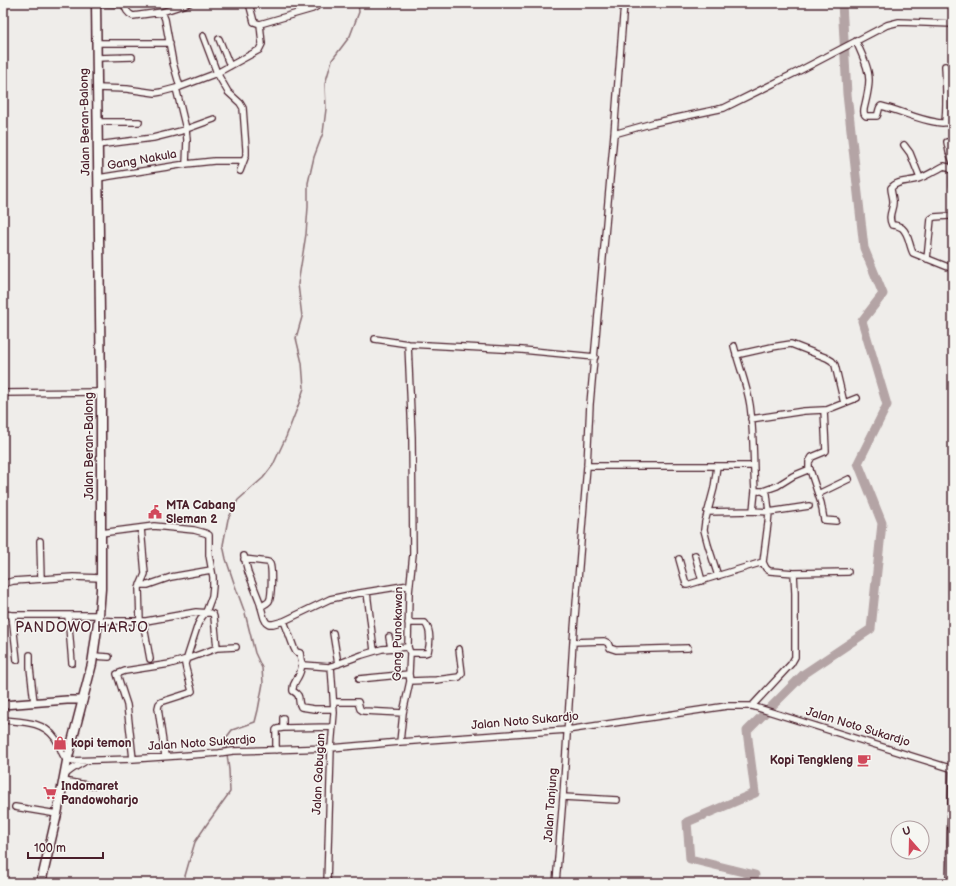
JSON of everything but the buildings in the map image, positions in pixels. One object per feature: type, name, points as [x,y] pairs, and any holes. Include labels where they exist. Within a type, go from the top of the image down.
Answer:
[{"type":"main road","name":"Jalan Beran-Balong","points":[[41,883],[57,814],[63,778],[93,656],[99,617],[101,578],[101,392],[96,3]]},
{"type":"street","points":[[96,3],[147,3]]},
{"type":"street","points":[[124,4],[126,10],[133,16],[162,12],[189,3]]},
{"type":"street","points":[[249,3],[254,22],[260,24],[312,9],[316,7],[318,3]]},
{"type":"street","name":"Jalan Tanjung","points":[[556,883],[587,466],[590,404],[624,3]]},
{"type":"street","name":"Gang Nakula","points":[[98,178],[186,164],[186,129],[170,43],[162,12]]},
{"type":"street","points":[[614,134],[654,123],[724,108],[887,25],[899,22],[953,24]]},
{"type":"street","points":[[97,88],[127,89],[157,93],[178,88],[217,73],[259,50],[262,44],[260,24]]},
{"type":"street","points":[[203,36],[217,73],[228,92],[240,103],[243,108],[246,155],[240,171]]},
{"type":"street","points":[[219,39],[230,66]]},
{"type":"street","points":[[856,41],[868,69],[869,76],[864,109],[865,115],[875,117],[881,106],[924,120],[937,123],[953,123]]},
{"type":"street","points":[[96,43],[170,43]]},
{"type":"street","points":[[96,58],[132,57]]},
{"type":"street","points":[[944,66],[946,88],[945,122]]},
{"type":"street","points":[[97,145],[153,138],[214,120]]},
{"type":"street","points":[[97,122],[139,122]]},
{"type":"street","points":[[947,142],[953,162]]},
{"type":"street","points":[[904,145],[910,153],[920,178]]},
{"type":"street","points":[[186,164],[214,161],[243,161]]},
{"type":"street","points":[[953,172],[948,167],[944,166],[920,178],[894,185],[891,190],[894,204],[891,211],[890,220],[892,225],[902,228],[906,234],[913,253],[953,269]]},
{"type":"street","points":[[953,177],[953,185]]},
{"type":"street","points":[[927,259],[931,219],[934,217],[948,216]]},
{"type":"street","points":[[374,339],[408,344],[522,350],[595,357]]},
{"type":"street","name":"Gang Punokawan","points":[[400,742],[403,713],[410,680],[408,623],[409,585],[413,554],[412,444],[408,344]]},
{"type":"street","points":[[736,355],[791,344],[827,358],[832,361],[835,366],[844,403]]},
{"type":"street","points":[[734,346],[747,388],[750,406],[755,491],[753,511]]},
{"type":"street","points":[[3,393],[101,392]]},
{"type":"street","points":[[751,419],[822,409],[824,411],[857,398]]},
{"type":"street","points":[[824,411],[826,451],[812,457],[809,462],[824,520],[836,521]]},
{"type":"street","points":[[587,466],[753,466]]},
{"type":"street","points":[[716,466],[714,488],[705,522],[705,537],[718,576]]},
{"type":"street","points":[[755,491],[763,491],[777,486],[793,476],[810,469]]},
{"type":"street","points":[[818,494],[849,479]]},
{"type":"street","points":[[763,491],[768,497],[769,512],[763,562],[767,570],[794,573],[848,572]]},
{"type":"street","points":[[707,512],[769,512],[809,506]]},
{"type":"street","points":[[101,533],[163,526],[207,533],[210,538],[209,555],[213,586],[212,596],[206,612],[198,624],[185,666],[192,691],[161,702],[158,708],[165,756]]},
{"type":"street","points":[[141,528],[145,574],[139,588],[142,621],[150,659]]},
{"type":"street","points":[[40,541],[41,579]]},
{"type":"street","points":[[695,555],[702,581]]},
{"type":"street","points":[[261,607],[270,600],[270,563],[244,557],[264,618],[267,623],[273,624],[284,621],[330,599],[341,596],[409,585]]},
{"type":"street","points":[[679,559],[686,584],[702,581],[763,562]]},
{"type":"street","points":[[140,585],[148,585],[171,577],[211,570]]},
{"type":"street","points":[[752,706],[791,664],[795,657],[794,573]]},
{"type":"street","points":[[3,584],[12,581],[73,577],[101,578]]},
{"type":"street","points":[[367,592],[374,652]]},
{"type":"street","points":[[3,612],[4,614],[12,615],[68,615],[99,617],[113,621],[142,621],[196,612],[206,612],[213,614],[214,617],[217,648]]},
{"type":"street","points":[[12,615],[17,660]]},
{"type":"street","points":[[68,615],[72,663]]},
{"type":"street","points":[[284,621],[294,648],[296,652],[299,652],[300,654],[302,664],[292,690],[299,696],[299,706],[314,709],[334,709]]},
{"type":"street","points":[[302,664],[331,666],[391,648],[425,653],[428,652],[429,634],[425,623],[408,623]]},
{"type":"street","points":[[333,633],[338,664]]},
{"type":"street","points":[[389,637],[391,648]]},
{"type":"street","points":[[573,642],[604,641],[608,643],[610,648],[616,650],[688,648]]},
{"type":"street","points":[[133,759],[127,705],[117,674],[125,671],[170,664],[217,648],[236,647]]},
{"type":"street","points":[[410,680],[436,680],[459,677],[462,674],[458,648]]},
{"type":"street","points":[[30,655],[34,702]]},
{"type":"street","points":[[93,656],[109,657]]},
{"type":"street","name":"Jalan Gabugan","points":[[327,883],[331,748],[334,709],[331,666]]},
{"type":"street","points":[[359,679],[409,674]]},
{"type":"street","points":[[3,705],[83,700]]},
{"type":"street","points":[[334,702],[358,702],[360,709],[363,711],[403,713]]},
{"type":"street","name":"Jalan Noto Sukardjo","points":[[67,762],[331,748],[567,730],[727,706],[752,706],[953,769]]},
{"type":"street","points":[[283,718],[283,728]]},
{"type":"street","points":[[3,720],[33,723],[42,726],[56,738],[67,762]]},
{"type":"street","points":[[276,750],[276,730],[278,729],[332,727]]},
{"type":"street","name":"Jalan Noto Sukardjo","points":[[63,778],[69,770],[88,761]]},
{"type":"street","points":[[950,883],[953,769]]},
{"type":"street","points":[[63,778],[93,786]]},
{"type":"street","points":[[563,797],[617,800]]},
{"type":"street","points":[[15,807],[57,814]]},
{"type":"waterway","points":[[227,750],[226,738],[232,730],[255,722],[263,683],[262,668],[255,653],[245,613],[226,559],[223,545],[228,519],[238,500],[263,478],[273,465],[286,437],[304,388],[302,363],[296,338],[302,317],[298,284],[306,234],[308,183],[314,157],[323,133],[326,109],[325,84],[332,60],[350,36],[359,12],[358,3]]},
{"type":"waterway","points":[[746,883],[755,875],[690,859],[687,822],[755,793],[747,731],[804,674],[871,629],[882,523],[858,463],[887,405],[862,321],[883,294],[864,248],[847,94],[842,3]]},
{"type":"waterway","points":[[183,883],[195,842],[230,792],[227,754]]},
{"type":"place","name":"MTA Cabang Sleman 2","points":[[155,512]]},
{"type":"place","name":"kopi temon","points":[[60,743]]},
{"type":"place","name":"Kopi Tengkleng","points":[[864,760]]},
{"type":"place","name":"Indomaret Pandowoharjo","points":[[50,793]]},
{"type":"district","name":"PANDOWO HARJO","points":[[82,627]]}]
